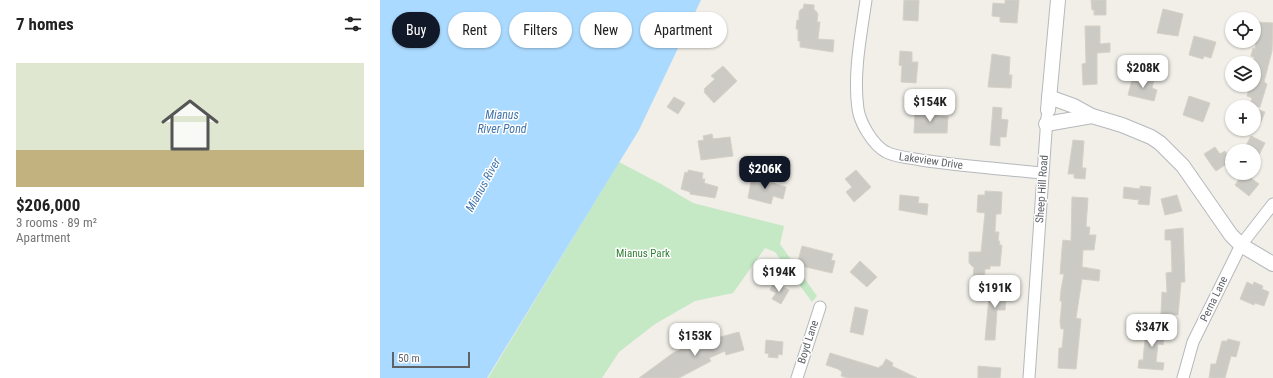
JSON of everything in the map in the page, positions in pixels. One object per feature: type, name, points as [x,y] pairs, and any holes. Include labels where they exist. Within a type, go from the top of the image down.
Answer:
[{"type":"street","name":"Lakeview Drive","points":[[866,0],[857,76],[858,110],[867,132],[878,146],[893,155],[952,165],[1042,173]]},
{"type":"street","name":"Sheep Hill Road","points":[[1029,378],[1042,173],[1058,0]]},
{"type":"street","points":[[1048,110],[1074,106],[1092,116]]},
{"type":"street","points":[[1048,110],[1092,116],[1122,125],[1151,137],[1175,156],[1193,178],[1219,220],[1231,235],[1241,244],[1273,264]]},
{"type":"street","name":"Perna Lane","points":[[1183,378],[1194,342],[1241,244],[1273,204]]},
{"type":"street","name":"Boyd Lane","points":[[797,378],[820,307]]},
{"type":"green space","name":"Mianus Park","points":[[619,162],[693,203],[784,226],[780,244],[817,296],[812,302],[775,252],[765,248],[733,293],[695,301],[655,324],[619,352],[602,378],[488,378]]},
{"type":"water","name":"Mianus River Pond","points":[[380,0],[701,0],[695,12],[640,12],[640,48],[678,48],[639,130],[487,378],[380,378]]},
{"type":"building","points":[[904,0],[919,0],[918,21],[903,20]]},
{"type":"building","points":[[1005,0],[1019,0],[1017,23],[1000,22],[1000,17],[992,16],[993,3],[1005,4]]},
{"type":"building","points":[[1091,0],[1106,0],[1106,15],[1094,15]]},
{"type":"building","points":[[804,4],[814,5],[814,10],[818,14],[817,22],[820,22],[818,39],[834,40],[833,52],[800,47],[800,41],[798,41],[798,29],[796,29],[797,20],[799,20],[799,12],[803,9]]},
{"type":"building","points":[[1163,9],[1183,14],[1178,36],[1157,33]]},
{"type":"building","points":[[1261,22],[1273,23],[1272,51],[1264,82],[1267,84],[1261,104],[1261,100],[1251,100],[1252,98],[1247,96],[1248,92],[1261,92],[1261,56],[1251,56],[1253,48],[1261,48]]},
{"type":"building","points":[[1085,26],[1100,26],[1100,44],[1110,43],[1110,52],[1097,53],[1097,84],[1083,85],[1082,64],[1086,63]]},
{"type":"building","points":[[1194,36],[1216,42],[1211,58],[1204,56],[1203,59],[1189,55]]},
{"type":"building","points":[[900,51],[912,52],[912,62],[918,62],[916,83],[901,82],[902,66],[899,65]]},
{"type":"building","points":[[992,54],[1010,57],[1009,75],[1012,75],[1011,88],[988,87]]},
{"type":"building","points":[[723,66],[737,81],[714,103],[704,92],[704,89],[715,79],[711,76]]},
{"type":"building","points":[[1133,76],[1142,79],[1143,76],[1154,80],[1152,88],[1157,90],[1154,101],[1128,95]]},
{"type":"building","points":[[1189,96],[1210,103],[1203,122],[1183,115]]},
{"type":"building","points":[[674,97],[685,103],[678,114],[667,107]]},
{"type":"building","points":[[993,107],[1002,108],[1001,119],[1008,120],[1006,137],[1000,137],[1000,146],[990,145]]},
{"type":"building","points":[[1261,111],[1265,112],[1261,122]]},
{"type":"building","points":[[915,112],[938,113],[938,116],[948,117],[947,133],[914,133]]},
{"type":"building","points":[[712,134],[713,139],[730,137],[733,156],[701,160],[698,141],[704,140],[703,136]]},
{"type":"building","points":[[1251,136],[1265,143],[1261,151],[1261,144],[1247,144]]},
{"type":"building","points":[[1073,140],[1084,141],[1082,168],[1086,168],[1085,179],[1074,178],[1074,174],[1068,174]]},
{"type":"building","points":[[1215,147],[1220,154],[1225,151],[1225,165],[1216,171],[1204,154]]},
{"type":"building","points":[[688,170],[703,173],[702,179],[705,179],[704,183],[718,187],[715,198],[690,194],[690,192],[681,189],[685,172],[688,173]]},
{"type":"building","points":[[856,170],[871,187],[854,202],[846,192],[852,187],[845,179]]},
{"type":"building","points":[[752,176],[773,180],[776,184],[786,187],[783,199],[773,196],[771,204],[748,198]]},
{"type":"building","points":[[1239,180],[1254,180],[1259,184],[1249,196],[1235,185]]},
{"type":"building","points":[[1140,186],[1151,187],[1149,205],[1138,204],[1139,200],[1123,198],[1124,187],[1140,189]]},
{"type":"building","points":[[985,191],[1002,192],[1001,214],[996,214],[995,232],[999,232],[998,241],[1000,241],[999,245],[1002,245],[1000,266],[990,266],[990,269],[985,269],[984,288],[972,287],[974,268],[969,263],[969,252],[981,252],[985,213],[977,212],[978,195],[985,195]]},
{"type":"building","points":[[900,195],[919,197],[918,203],[928,204],[927,215],[899,210]]},
{"type":"building","points":[[1177,195],[1182,211],[1165,215],[1161,199]]},
{"type":"building","points":[[1072,197],[1088,198],[1086,227],[1090,227],[1089,235],[1096,235],[1094,250],[1083,250],[1082,267],[1100,270],[1099,281],[1082,279],[1076,318],[1081,319],[1076,369],[1058,368],[1059,348],[1062,348],[1064,329],[1061,329],[1060,322],[1062,301],[1060,301],[1064,274],[1060,274],[1062,249],[1063,240],[1071,241]]},
{"type":"building","points":[[1183,228],[1185,282],[1181,282],[1178,315],[1161,314],[1162,292],[1167,293],[1166,273],[1172,272],[1171,240],[1165,240],[1165,230]]},
{"type":"building","points":[[802,246],[833,254],[831,260],[835,261],[832,273],[797,265]]},
{"type":"building","points":[[860,261],[877,277],[867,287],[850,272]]},
{"type":"building","points":[[774,282],[789,290],[781,304],[772,299],[776,293],[770,290]]},
{"type":"building","points":[[1247,282],[1253,285],[1254,282],[1263,286],[1262,289],[1269,292],[1264,306],[1255,303],[1254,305],[1240,299]]},
{"type":"building","points":[[990,286],[1007,287],[1005,310],[997,310],[995,340],[985,340]]},
{"type":"building","points":[[855,307],[868,310],[863,335],[850,332]]},
{"type":"building","points":[[1150,325],[1165,327],[1163,345],[1158,344],[1156,362],[1164,363],[1163,370],[1138,368],[1139,360],[1143,360],[1146,329],[1149,329]]},
{"type":"building","points":[[739,332],[744,350],[726,355],[725,351],[709,358],[711,361],[679,378],[639,378],[673,353],[691,345]]},
{"type":"building","points":[[1228,339],[1240,342],[1236,357],[1231,356],[1225,378],[1209,378],[1211,364],[1216,364],[1222,341],[1227,341]]},
{"type":"building","points":[[766,340],[783,342],[782,355],[778,354],[778,358],[768,357],[769,354],[765,353]]},
{"type":"building","points":[[830,353],[879,368],[886,359],[893,363],[892,366],[917,378],[848,378],[841,376],[842,372],[838,369],[826,365]]},
{"type":"building","points":[[978,366],[1001,368],[1000,378],[978,378]]},
{"type":"water label","name":"Mianus River","points":[[483,185]]}]
